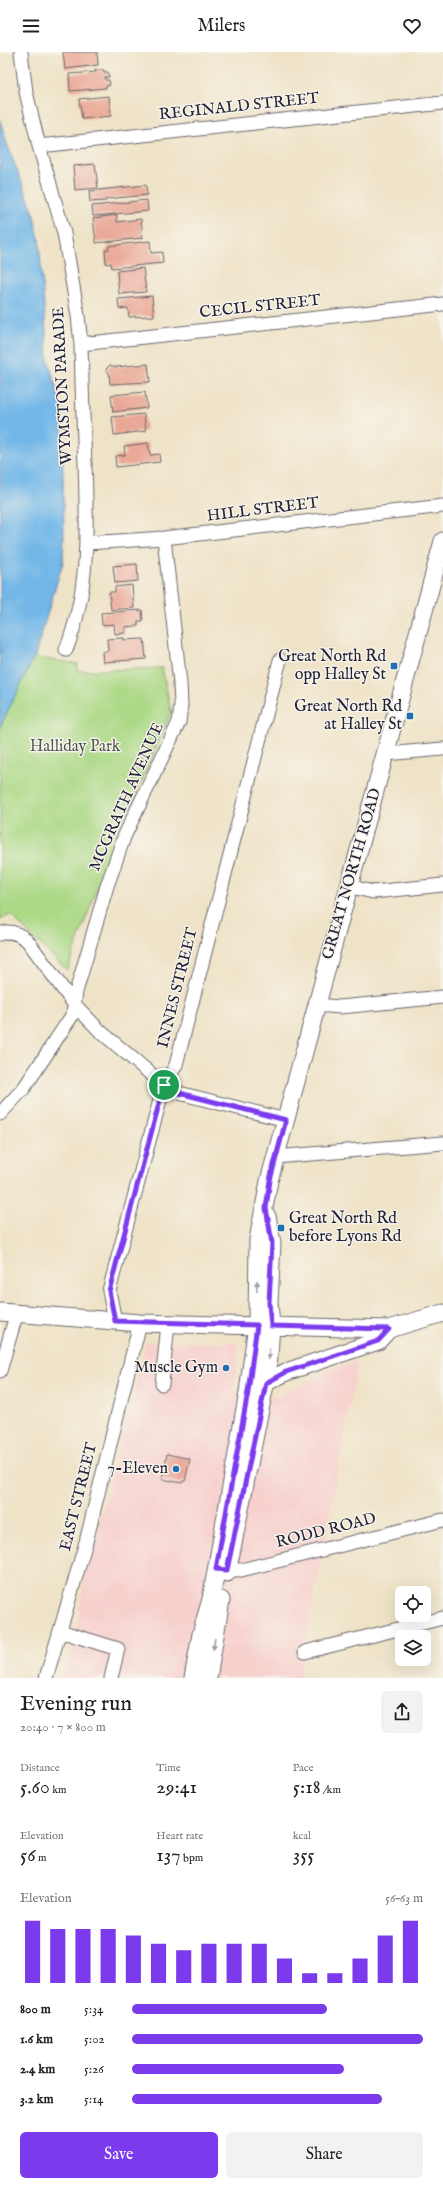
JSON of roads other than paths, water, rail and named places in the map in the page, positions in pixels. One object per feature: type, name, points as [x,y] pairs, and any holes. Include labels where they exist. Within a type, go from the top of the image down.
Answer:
[{"type":"main road","name":"GREAT NORTH ROAD","points":[[208,1678],[222,1569],[248,1392],[269,1303],[272,1243],[266,1208],[275,1157],[348,886],[440,560],[443,541]]},
{"type":"main road","points":[[8,1312],[140,1323],[389,1329],[443,1313]]},
{"type":"main road","name":"GREAT NORTH ROAD","points":[[193,1678],[222,1569],[266,1383],[264,1325]]},
{"type":"main road","points":[[266,1383],[286,1372],[378,1341],[389,1329]]},
{"type":"street","name":"WYMSTON PARADE","points":[[21,52],[26,92],[39,146],[64,232],[78,316],[81,344],[87,543],[84,579],[72,634],[66,650]]},
{"type":"street","name":"REGINALD STREET","points":[[39,146],[443,103]]},
{"type":"street","name":"CECIL STREET","points":[[81,344],[443,304]]},
{"type":"street","name":"HILL STREET","points":[[87,543],[164,538],[443,506]]},
{"type":"street","name":"MCGRATH AVENUE","points":[[0,1114],[24,1088],[73,1014],[76,992],[107,886],[124,837],[179,722],[181,698],[164,538]]},
{"type":"street","name":"INNES STREET","points":[[115,1321],[109,1291],[164,1085],[176,1064],[280,660]]},
{"type":"street","points":[[385,754],[443,749]]},
{"type":"street","points":[[348,886],[373,892],[443,885]]},
{"type":"street","points":[[5,933],[19,934],[27,940],[74,1004],[100,1031],[164,1085],[179,1093],[286,1120]]},
{"type":"street","points":[[316,1004],[340,1007],[443,997]]},
{"type":"street","points":[[275,1157],[443,1143]]},
{"type":"street","points":[[0,1371],[8,1312]]},
{"type":"street","name":"EAST STREET","points":[[46,1678],[86,1542],[140,1323]]},
{"type":"street","points":[[162,1384],[168,1323]]},
{"type":"street","name":"RODD ROAD","points":[[222,1569],[241,1570],[443,1520]]},
{"type":"street","points":[[305,1652],[443,1618]]},
{"type":"street","points":[[60,1631],[118,1649],[111,1678]]},
{"type":"water","points":[[0,120],[7,144],[33,211],[39,239],[48,359],[62,409],[64,538],[63,562],[35,655],[0,727]]},
{"type":"place","name":"Great North Rd opp Halley St","points":[[394,666]]},
{"type":"place","name":"Great North Rd at Halley St","points":[[410,716]]},
{"type":"place","name":"Great North Rd before Lyons Rd","points":[[281,1228]]},
{"type":"place","name":"Muscle Gym","points":[[226,1368]]},
{"type":"place","name":"7-Eleven","points":[[176,1469]]},
{"type":"park label","name":"Halliday Park","points":[[75,747]]}]
